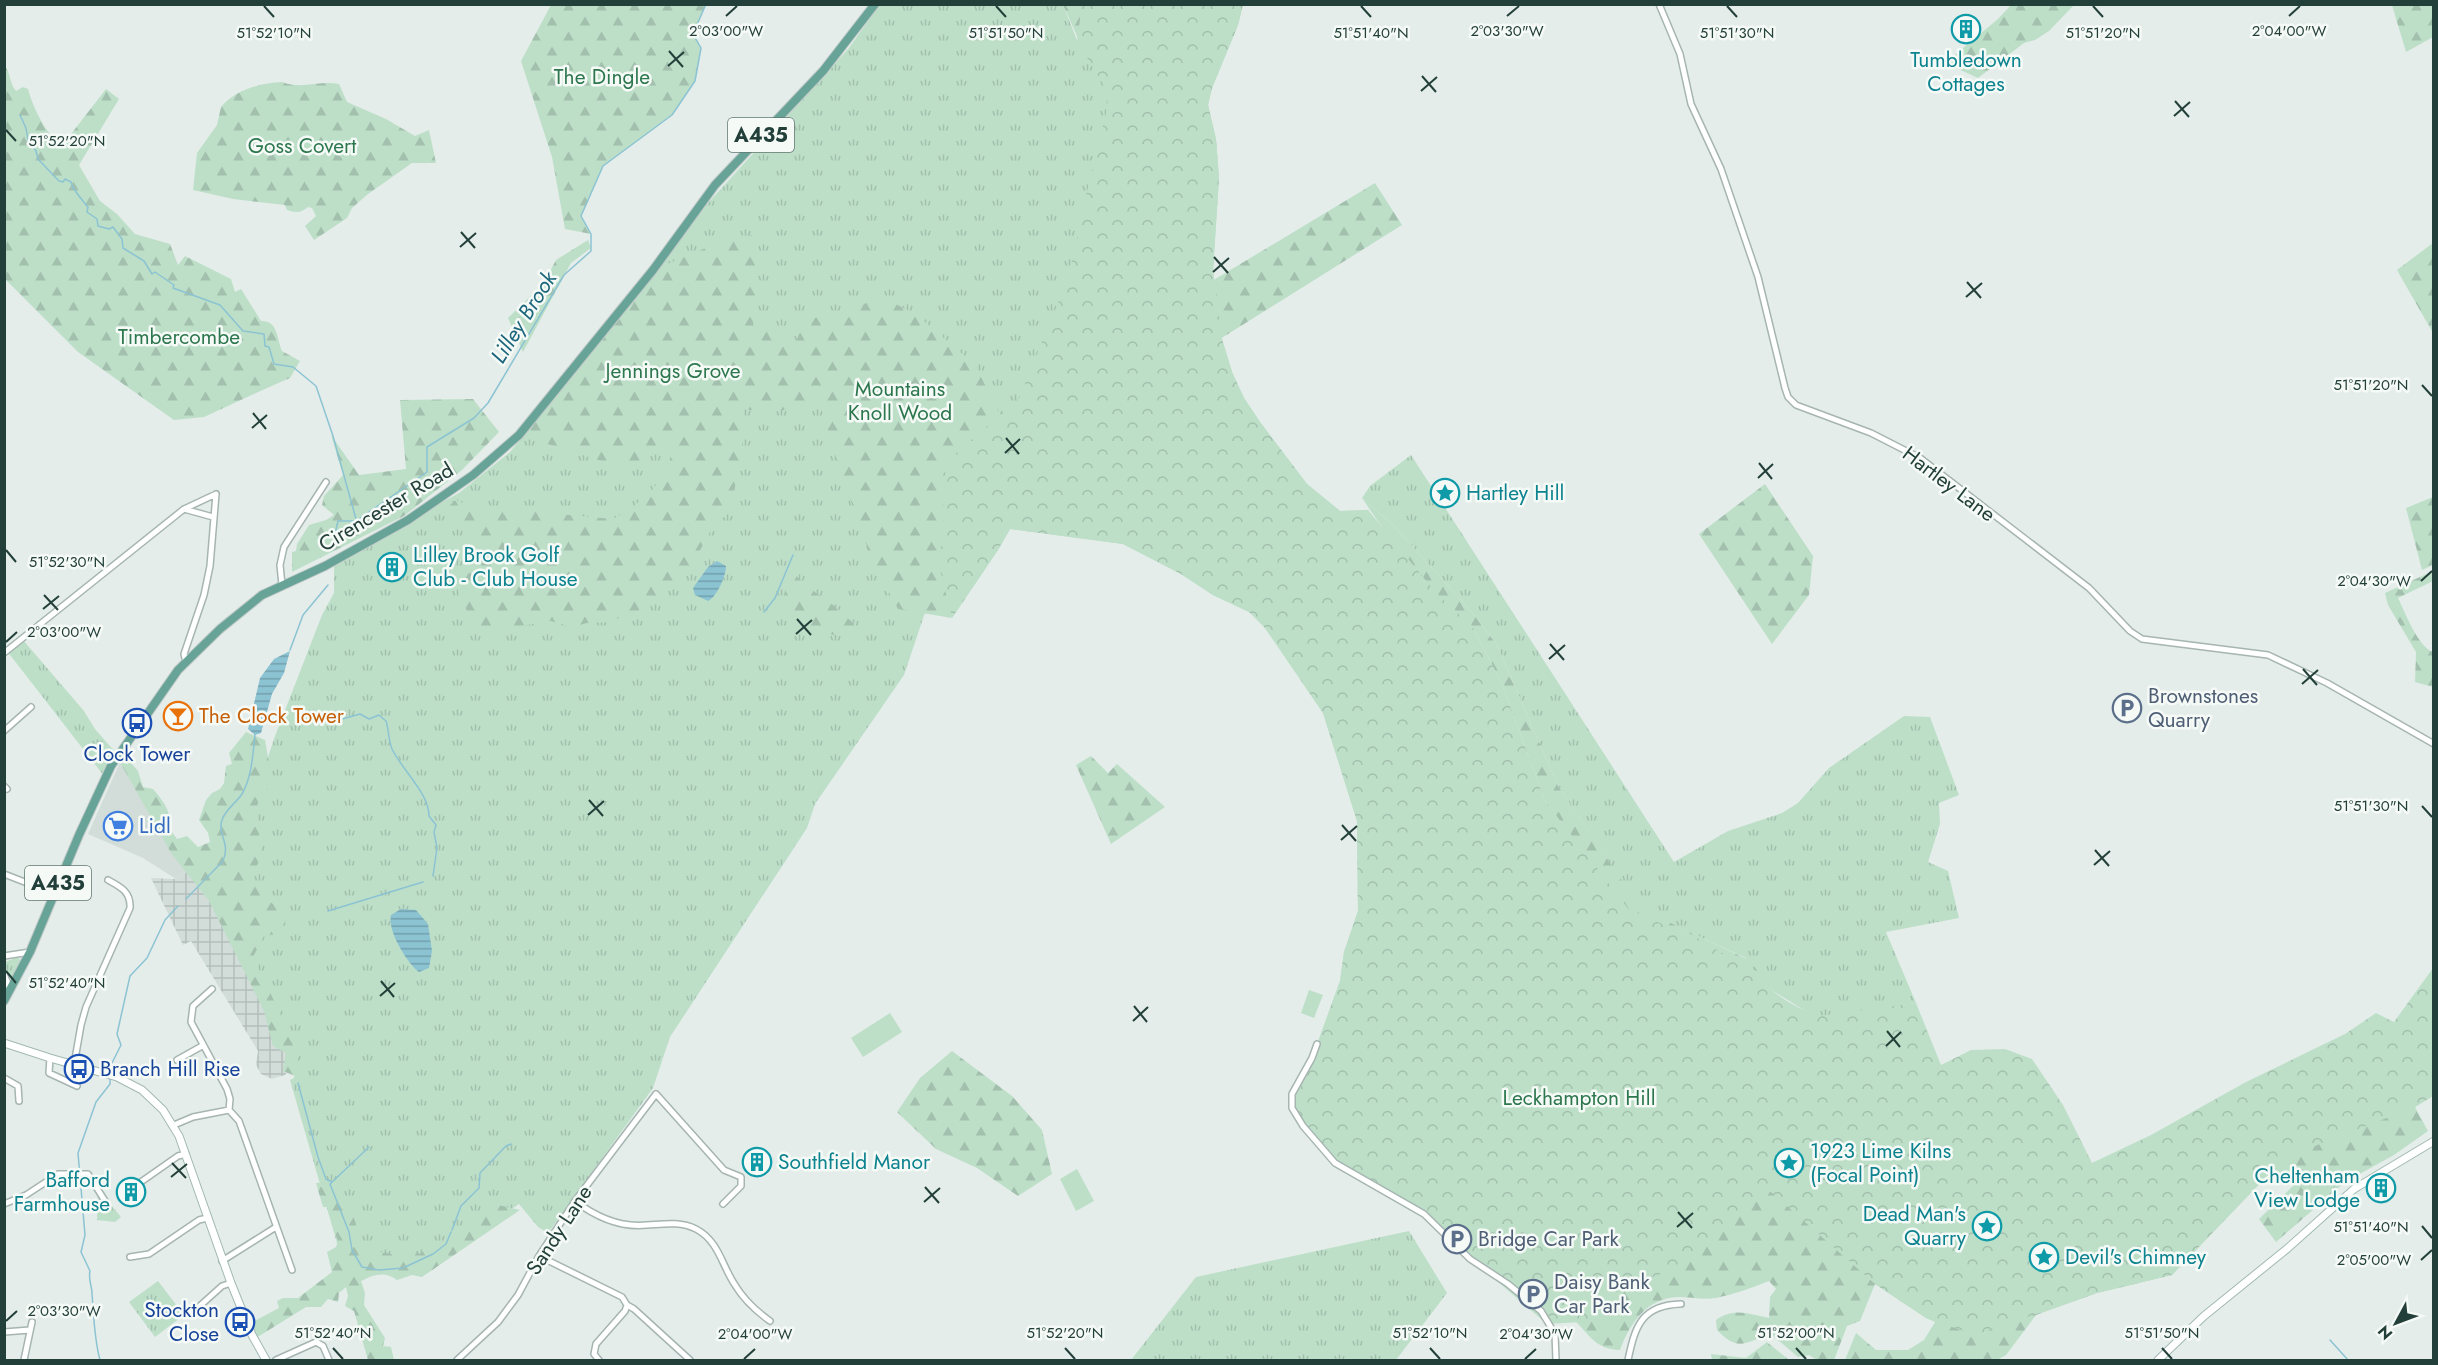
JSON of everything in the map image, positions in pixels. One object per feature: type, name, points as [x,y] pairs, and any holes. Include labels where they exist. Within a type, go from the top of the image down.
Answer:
[{"type":"main road","name":"Cirencester Road","points":[[4,1001],[30,952],[53,893],[116,757],[186,662],[235,616],[262,596],[332,562],[419,513],[473,474],[519,435],[653,270],[715,185],[823,71],[875,4]]},
{"type":"street","name":"Hartley Lane","points":[[1659,4],[1680,54],[1691,104],[1721,169],[1758,277],[1786,393],[1793,402],[1871,433],[1920,458],[2089,588],[2130,631],[2142,639],[2268,655],[2327,683],[2433,744]]},
{"type":"street","points":[[282,585],[280,565],[284,548],[326,482]]},
{"type":"street","points":[[4,653],[184,509],[216,494],[210,566],[198,616],[184,654],[183,658],[186,662]]},
{"type":"street","points":[[184,509],[213,517]]},
{"type":"street","points":[[4,731],[31,707]]},
{"type":"street","points":[[4,874],[53,893]]},
{"type":"street","points":[[74,1065],[86,1007],[130,908],[126,891],[108,880]]},
{"type":"street","points":[[4,956],[30,952]]},
{"type":"street","points":[[4,974],[11,990]]},
{"type":"street","points":[[212,989],[193,1006],[190,1022],[227,1089],[231,1102],[229,1110]]},
{"type":"street","points":[[4,1043],[117,1077],[150,1096],[174,1125],[222,1261],[250,1331],[266,1360]]},
{"type":"street","points":[[1317,1044],[1292,1094],[1292,1108],[1303,1126],[1335,1163],[1424,1214],[1470,1259],[1508,1284],[1541,1311],[1555,1334],[1556,1360]]},
{"type":"street","points":[[177,1060],[202,1046]]},
{"type":"street","points":[[50,1058],[49,1073],[76,1086]]},
{"type":"street","points":[[4,1078],[19,1088],[19,1101]]},
{"type":"street","name":"Sandy Lane","points":[[457,1360],[498,1322],[518,1295],[539,1256],[575,1201],[656,1094],[724,1170],[741,1177],[741,1186],[723,1203]]},
{"type":"street","points":[[174,1125],[193,1117],[229,1110]]},
{"type":"street","points":[[229,1110],[239,1121],[292,1270]]},
{"type":"street","points":[[2158,1360],[2204,1316],[2288,1248],[2354,1189],[2433,1141]]},
{"type":"street","points":[[138,1184],[178,1156],[186,1154]]},
{"type":"street","points":[[4,1204],[26,1195],[58,1174],[66,1173],[88,1174],[105,1201]]},
{"type":"street","points":[[575,1201],[596,1215],[614,1222],[638,1226],[677,1223],[700,1231],[715,1246],[739,1292],[770,1321]]},
{"type":"street","points":[[130,1257],[149,1254],[199,1220],[207,1218]]},
{"type":"street","points":[[222,1261],[276,1227]]},
{"type":"street","points":[[539,1256],[622,1297],[627,1305],[690,1360]]},
{"type":"street","points":[[192,1313],[222,1286],[231,1282]]},
{"type":"street","points":[[1628,1360],[1634,1332],[1641,1320],[1661,1306],[1681,1304]]},
{"type":"street","points":[[599,1360],[594,1354],[596,1344],[625,1311],[627,1305]]},
{"type":"street","points":[[24,1360],[32,1322]]},
{"type":"street","points":[[4,1332],[30,1330]]},
{"type":"street","points":[[276,1360],[316,1341],[323,1346],[329,1360]]},
{"type":"shaded area","points":[[121,760],[190,870],[176,879],[143,858],[88,834]]},
{"type":"shaded area","points":[[190,870],[206,873],[288,1050],[290,1069],[285,1075],[272,1079],[261,1074],[256,1065],[258,1051],[191,941],[183,945],[151,878],[176,879]]},
{"type":"green space","points":[[1243,4],[1238,25],[1212,88],[1208,105],[1216,139],[1219,178],[1213,271],[1222,339],[1232,372],[1244,398],[1260,422],[1307,484],[1340,511],[1368,510],[1392,542],[1472,626],[1312,1058],[1340,981],[1344,952],[1358,911],[1357,821],[1323,713],[1268,631],[1249,612],[1213,595],[1181,574],[1123,544],[1010,529],[952,618],[939,571],[904,675],[815,804],[807,828],[670,1037],[653,1088],[548,1233],[538,1227],[519,1204],[444,1253],[348,1281],[290,1080],[294,1078],[295,1072],[220,902],[275,736],[322,615],[334,593],[334,561],[459,493],[510,452],[602,341],[708,203],[849,48],[879,5],[1063,5],[1077,40]]},
{"type":"green space","points":[[2012,4],[2074,5],[2049,31],[2035,40],[2024,43],[1978,78],[1945,63],[1998,19]]},
{"type":"green space","name":"The Dingle","points":[[551,5],[706,5],[693,34],[701,48],[695,81],[672,115],[603,166],[581,216],[591,234],[565,229],[552,157],[521,61]]},
{"type":"green space","points":[[1063,5],[1096,5],[1082,47]]},
{"type":"green space","name":"Leckhampton Hill","points":[[1082,5],[1243,5],[1238,25],[1212,88],[1208,105],[1216,139],[1219,178],[1213,271],[1222,339],[1232,372],[1244,398],[1260,422],[1307,484],[1340,511],[1368,510],[1437,594],[1472,626],[1502,684],[1545,801],[1634,916],[1641,910],[1657,922],[1689,933],[1730,958],[1749,960],[1761,979],[1778,995],[1819,1016],[1916,1003],[1941,1065],[1971,1050],[2005,1049],[2032,1059],[2063,1105],[2092,1163],[2151,1135],[2246,1082],[2345,1034],[2376,1013],[2394,1022],[2433,968],[2433,1096],[2415,1107],[2284,1158],[2172,1275],[2097,1293],[1975,1335],[1926,1318],[1875,1284],[1764,1186],[1675,1269],[1627,1286],[1600,1321],[1547,1324],[1461,1250],[1435,1223],[1335,1163],[1296,1116],[1291,1100],[1312,1058],[1340,981],[1344,952],[1358,911],[1357,821],[1323,713],[1260,621],[1249,612],[1213,595],[1181,574],[1123,544],[1010,529],[952,618],[940,569],[946,462],[1019,398],[1062,293],[1074,255],[1107,109],[1106,89],[1077,41]]},
{"type":"green space","points":[[2392,5],[2433,5],[2433,37],[2406,52]]},
{"type":"green space","name":"Timbercombe","points":[[4,65],[16,91],[23,87],[28,89],[41,120],[61,147],[106,89],[119,99],[79,165],[100,201],[117,214],[135,234],[170,244],[178,265],[185,256],[231,279],[235,292],[241,289],[261,321],[274,327],[282,351],[300,361],[290,378],[204,417],[174,420],[78,352],[5,279]]},
{"type":"green space","name":"Goss Covert","points":[[282,82],[296,85],[339,84],[347,102],[386,119],[415,136],[429,130],[436,163],[412,163],[368,194],[352,208],[347,218],[314,240],[305,226],[316,216],[312,208],[308,207],[293,212],[287,210],[285,205],[233,199],[193,190],[197,153],[217,125],[221,107],[233,96],[249,88]]},
{"type":"green space","points":[[1375,183],[1402,225],[1220,339],[1212,281]]},
{"type":"green space","points":[[752,235],[757,268],[753,325],[795,344],[805,321],[884,298],[917,315],[975,365],[1000,415],[946,462],[940,569],[952,618],[898,609],[873,563],[838,465],[823,412],[814,405],[799,403],[779,411],[743,409],[742,448],[733,498],[725,516],[712,528],[689,571],[678,584],[654,599],[644,609],[610,622],[587,623],[572,627],[551,621],[477,633],[458,591],[459,575],[470,573],[469,565],[477,563],[473,546],[464,529],[445,516],[443,511],[456,500],[472,507],[501,508],[504,515],[524,511],[613,519],[633,507],[667,472],[672,450],[655,452],[627,469],[519,435],[653,270],[725,240]]},
{"type":"green space","points":[[588,240],[591,248],[571,263],[523,352],[508,318],[543,284],[556,260]]},
{"type":"green space","points":[[2433,243],[2433,333],[2397,270]]},
{"type":"green space","points":[[473,399],[499,432],[462,470],[404,516],[292,572],[292,552],[296,551],[297,544],[309,525],[334,515],[322,505],[324,496],[343,475],[331,435],[359,475],[406,469],[400,400]]},
{"type":"green space","points":[[1411,455],[1674,862],[1728,831],[1782,813],[1798,803],[1829,768],[1904,716],[1930,717],[1959,795],[1939,803],[1940,824],[1928,862],[1948,871],[1959,918],[1886,932],[1916,1003],[1885,1008],[1941,1065],[2090,1164],[1807,1012],[1773,991],[1746,958],[1641,910],[1558,786],[1497,645],[1471,611],[1392,524],[1362,498],[1370,486]]},
{"type":"green space","points":[[1765,484],[1813,556],[1809,595],[1772,644],[1699,534]]},
{"type":"green space","points":[[2433,497],[2433,565],[2422,570],[2406,508]]},
{"type":"green space","points":[[1362,498],[1392,524],[1471,611],[1497,645],[1558,786],[1641,909],[1749,960],[1773,991],[1772,1001],[2090,1164],[2106,1157],[2148,1198],[2433,1096],[2415,1107],[2428,1131],[2394,1155],[2345,1182],[2276,1242],[2259,1219],[2293,1186],[2274,1169],[2172,1275],[2097,1293],[2036,1315],[2006,1355],[1997,1360],[1845,1360],[1856,1333],[1876,1350],[1908,1350],[1924,1340],[1935,1322],[1875,1284],[1860,1321],[1847,1326],[1834,1360],[1817,1360],[1809,1355],[1798,1357],[1771,1334],[1742,1344],[1731,1341],[1717,1330],[1716,1320],[1729,1314],[1748,1313],[1769,1318],[1770,1297],[1776,1289],[1769,1281],[1716,1298],[1667,1298],[1657,1302],[1641,1314],[1629,1330],[1620,1350],[1599,1344],[1575,1321],[1570,835],[1545,801],[1502,684],[1472,626],[1437,594],[1392,542]]},
{"type":"green space","points":[[2433,571],[2433,581],[2398,598],[2417,636],[2427,649],[2433,652],[2433,687],[2415,682],[2416,652],[2388,605],[2385,593]]},
{"type":"green space","points":[[794,573],[838,609],[857,629],[846,635],[833,635],[806,622],[795,612],[787,599],[785,586],[789,574]]},
{"type":"green space","points":[[23,640],[84,711],[95,729],[116,753],[104,776],[7,651]]},
{"type":"green space","points":[[246,732],[265,740],[271,774],[267,790],[259,800],[256,809],[262,857],[254,875],[255,883],[262,896],[286,910],[285,926],[276,934],[264,936],[253,957],[290,1035],[296,1052],[300,1078],[283,1071],[286,1053],[273,1046],[264,1011],[209,901],[171,853],[121,764],[125,756],[138,771],[143,787],[153,789],[160,798],[168,811],[169,828],[177,839],[187,836],[198,847],[210,842],[208,833],[199,820],[206,800],[224,783],[226,766],[232,764],[229,753]]},
{"type":"green space","points":[[1091,756],[1108,773],[1117,764],[1165,807],[1111,844],[1076,765]]},
{"type":"green space","points":[[18,957],[21,961],[13,978],[10,978],[7,975],[5,962]]},
{"type":"green space","points":[[1309,990],[1323,995],[1314,1018],[1301,1013]]},
{"type":"green space","points":[[890,1013],[902,1032],[863,1057],[851,1038]]},
{"type":"green space","points":[[952,1051],[1012,1096],[1042,1130],[1052,1174],[1018,1196],[977,1168],[936,1149],[897,1112],[920,1078]]},
{"type":"green space","points":[[1077,1169],[1094,1201],[1076,1211],[1060,1179]]},
{"type":"green space","points":[[328,1182],[336,1203],[344,1198],[350,1209],[356,1225],[358,1242],[369,1241],[377,1251],[392,1254],[409,1247],[419,1254],[429,1248],[434,1249],[460,1233],[464,1224],[494,1204],[520,1210],[422,1277],[412,1275],[397,1280],[388,1275],[379,1274],[361,1281],[365,1293],[364,1305],[385,1338],[383,1346],[391,1347],[394,1360],[368,1360],[354,1311],[345,1306],[348,1296],[346,1287],[339,1293],[338,1302],[328,1299],[321,1307],[306,1307],[256,1338],[249,1324],[279,1308],[277,1301],[283,1298],[298,1298],[332,1272],[327,1252],[336,1247],[338,1241],[327,1207],[323,1207],[316,1183]]},
{"type":"green space","points":[[98,1189],[121,1217],[115,1222],[97,1220]]},
{"type":"green space","points":[[1409,1231],[1447,1293],[1396,1360],[1131,1360],[1196,1277]]},
{"type":"green space","points":[[158,1281],[184,1315],[155,1337],[129,1302]]},
{"type":"green space","points":[[1767,1342],[1789,1360],[1712,1360],[1711,1354],[1746,1358]]},
{"type":"water","points":[[717,561],[726,566],[726,570],[718,591],[708,601],[695,595],[693,588],[708,567]]},
{"type":"water","points":[[290,651],[284,673],[272,694],[261,733],[255,735],[248,729],[260,678],[274,659]]},
{"type":"water","points":[[401,909],[416,910],[428,924],[432,951],[429,968],[419,972],[404,954],[392,929],[391,915]]},
{"type":"waterway","name":"Lilley Brook","points":[[332,547],[338,521],[356,521],[427,472],[427,447],[474,418],[488,403],[564,275],[591,251],[591,234],[581,216],[603,166],[672,115],[695,81],[701,48],[693,34],[706,4]]},
{"type":"waterway","points":[[20,115],[28,140],[36,151],[38,159],[59,181],[63,182],[65,179],[71,182],[88,207],[87,212],[97,219],[98,226],[109,229],[113,227],[122,239],[123,248],[144,261],[152,274],[155,272],[174,285],[173,288],[220,305],[243,331],[264,334],[265,346],[269,347],[274,364],[293,367],[316,386],[333,436],[356,519]]},
{"type":"waterway","points":[[764,612],[775,598],[793,555]]},
{"type":"waterway","name":"Lilley Brook","points":[[290,650],[303,615],[328,585]]},
{"type":"waterway","points":[[340,722],[342,719],[360,714],[369,719],[379,715],[386,721],[392,749],[420,790],[428,807],[429,816],[436,825],[434,832],[437,848],[433,876]]},
{"type":"waterway","name":"Lilley Brook","points":[[186,899],[223,861],[226,849],[221,830],[222,820],[242,794],[248,780],[255,734]]},
{"type":"waterway","points":[[328,911],[423,882]]},
{"type":"waterway","name":"Lilley Brook","points":[[110,1073],[111,1065],[121,1045],[117,1034],[130,976],[147,958],[165,920],[178,906]]},
{"type":"waterway","name":"Lilley Brook","points":[[100,1360],[95,1336],[90,1271],[81,1252],[85,1235],[78,1153],[96,1102],[110,1084],[110,1078]]},
{"type":"waterway","points":[[298,1083],[318,1157],[326,1179],[332,1182]]},
{"type":"waterway","points":[[452,1230],[461,1206],[479,1188],[480,1173],[506,1146],[511,1144]]},
{"type":"waterway","points":[[369,1147],[330,1184],[349,1232],[352,1250],[362,1267],[379,1270],[403,1268],[433,1254],[446,1244],[451,1232]]},
{"type":"waterway","points":[[2330,1340],[2348,1360]]},
{"type":"place","name":"Tumbledown Cottages","points":[[1966,29]]},
{"type":"place","name":"Hartley Hill","points":[[1445,493]]},
{"type":"place","name":"Lilley Brook Golf Club - Club House","points":[[392,567]]},
{"type":"place","name":"Brownstones Quarry","points":[[2127,708]]},
{"type":"place","name":"The Clock Tower","points":[[178,716]]},
{"type":"place","name":"Clock Tower","points":[[137,723]]},
{"type":"place","name":"Lidl","points":[[118,826]]},
{"type":"place","name":"Branch Hill Rise","points":[[79,1069]]},
{"type":"place","name":"Southfield Manor","points":[[757,1162]]},
{"type":"place","name":"1923 Lime Kilns (Focal Point)","points":[[1789,1163]]},
{"type":"place","name":"Cheltenham View Lodge","points":[[2381,1188]]},
{"type":"place","name":"Bafford Farmhouse","points":[[131,1192]]},
{"type":"place","name":"Dead Man's Quarry","points":[[1987,1226]]},
{"type":"place","name":"Bridge Car Park","points":[[1457,1239]]},
{"type":"place","name":"Devil's Chimney","points":[[2044,1257]]},
{"type":"place","name":"Daisy Bank Car Park","points":[[1533,1294]]},
{"type":"place","name":"Stockton Close","points":[[240,1322]]},
{"type":"park label","name":"Jennings Grove","points":[[673,371]]},
{"type":"park label","name":"Mountains Knoll Wood","points":[[900,401]]}]
